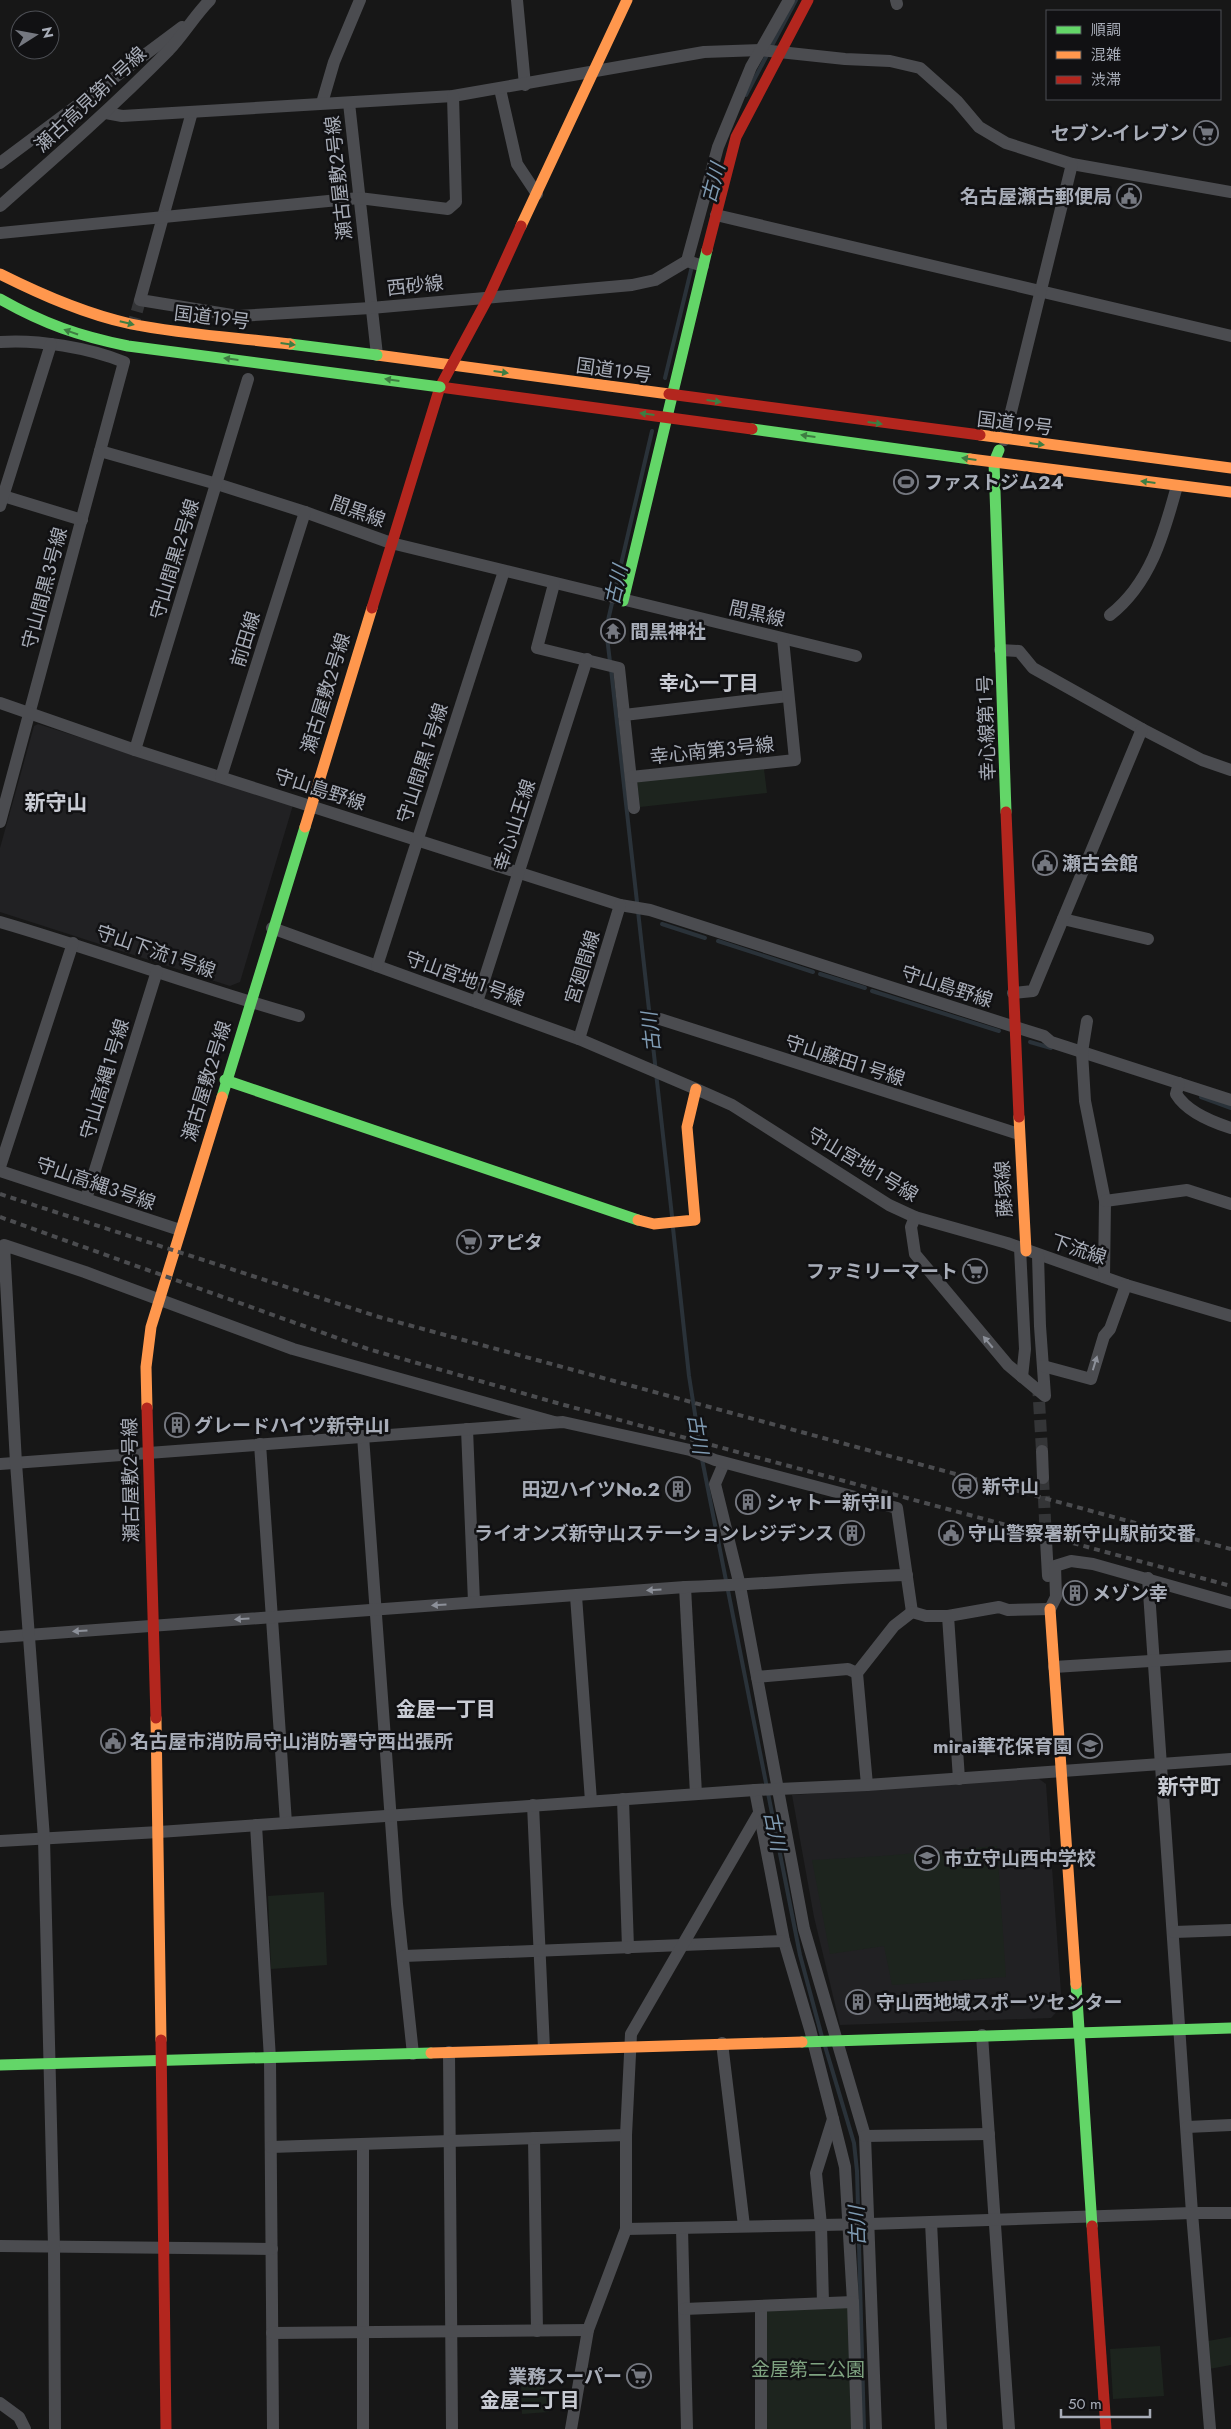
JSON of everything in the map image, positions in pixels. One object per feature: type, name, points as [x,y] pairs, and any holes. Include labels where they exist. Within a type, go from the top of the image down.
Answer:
[{"type":"main road","name":"瀬古屋敷２号線","points":[[166,2429],[160,2062],[159,1832],[146,1367],[151,1327],[225,1080],[440,386],[489,296],[591,73],[627,0]]},
{"type":"main road","points":[[622,600],[672,396],[694,263],[716,214],[736,137],[770,51],[808,0]]},
{"type":"main road","name":"国道19号","points":[[0,274],[44,296],[87,312],[132,324],[453,365],[1004,440],[1231,468]]},
{"type":"main road","name":"国道19号","points":[[0,300],[35,319],[84,337],[128,346],[1231,492]]},
{"type":"main road","points":[[994,462],[1004,440]]},
{"type":"main road","name":"幸心線第１号","points":[[994,462],[1013,993]]},
{"type":"main road","name":"藤塚線","points":[[1013,993],[1019,1134],[1028,1251]]},
{"type":"main road","points":[[225,1080],[624,1217],[654,1224],[695,1220],[687,1127],[696,1089]]},
{"type":"main road","points":[[1050,1609],[1093,2216],[1106,2429]]},
{"type":"main road","points":[[0,2065],[270,2059],[834,2039],[1231,2028]]},
{"type":"street","points":[[0,163],[196,15],[210,0]]},
{"type":"street","name":"瀬古屋敷２号線","points":[[360,0],[334,62],[322,102],[349,102],[377,356]]},
{"type":"street","points":[[517,0],[525,85]]},
{"type":"street","points":[[694,263],[718,147],[750,67],[770,51],[789,0]]},
{"type":"street","name":"瀬古高見第１号線","points":[[0,206],[106,113],[182,36],[196,15]]},
{"type":"street","points":[[349,102],[453,96],[525,85],[704,52],[770,51],[845,59],[890,61],[920,68],[957,101],[979,127],[1006,143],[1072,164],[1231,192]]},
{"type":"street","points":[[500,89],[517,164],[537,194]]},
{"type":"street","points":[[0,234],[359,198],[448,209],[456,202],[453,96]]},
{"type":"street","points":[[106,113],[122,116],[322,102]]},
{"type":"street","points":[[163,218],[192,112]]},
{"type":"street","points":[[1004,440],[1072,164]]},
{"type":"street","points":[[716,214],[1231,336]]},
{"type":"street","name":"西砂線","points":[[163,218],[140,300],[238,316],[371,308],[489,296],[632,285],[655,280],[694,263]]},
{"type":"street","points":[[0,342],[26,339],[51,344],[1,499],[82,520]]},
{"type":"street","name":"守山間黒３号線","points":[[0,822],[124,362],[108,355],[51,344]]},
{"type":"street","name":"守山間黒２号線","points":[[135,750],[248,379]]},
{"type":"street","name":"間黒線","points":[[100,451],[217,484],[305,512],[392,543],[554,584],[856,656]]},
{"type":"street","points":[[1110,615],[1122,606],[1146,574],[1164,534],[1177,486]]},
{"type":"street","name":"前田線","points":[[221,778],[305,512]]},
{"type":"street","name":"守山間黒１号線","points":[[377,966],[504,571]]},
{"type":"street","points":[[554,584],[538,648],[603,662],[620,668],[634,808]]},
{"type":"street","name":"幸心南第３号線","points":[[631,777],[795,760],[783,639]]},
{"type":"street","points":[[1000,650],[1019,651],[1033,668],[1202,760],[1231,770]]},
{"type":"street","name":"幸心山王線","points":[[477,1002],[587,659]]},
{"type":"street","points":[[624,715],[788,696]]},
{"type":"street","name":"守山島野線","points":[[0,703],[221,778],[625,906],[650,909],[1015,1027],[1082,1052],[1231,1100]]},
{"type":"street","points":[[1013,993],[1033,991],[1142,729]]},
{"type":"street","name":"宮廻間線","points":[[579,1039],[625,906]]},
{"type":"street","points":[[1064,919],[1148,939]]},
{"type":"street","name":"守山下流１号線","points":[[0,922],[73,943],[249,1002],[299,1016]]},
{"type":"street","name":"守山宮地１号線","points":[[272,928],[579,1039],[732,1105],[889,1206],[915,1218],[911,1227],[915,1254],[1008,1365],[1045,1396],[1043,1366]]},
{"type":"street","points":[[0,1169],[73,943]]},
{"type":"street","name":"守山高縄１号線","points":[[86,1198],[157,971]]},
{"type":"street","name":"守山藤田１号線","points":[[660,1019],[1019,1134]]},
{"type":"street","points":[[1087,1021],[1082,1052],[1085,1100],[1106,1201],[1104,1277]]},
{"type":"street","points":[[1179,1083],[1176,1094],[1188,1107],[1205,1118],[1231,1128]]},
{"type":"street","name":"守山高縄３号線","points":[[0,1169],[180,1230]]},
{"type":"street","points":[[1106,1201],[1187,1190],[1231,1204]]},
{"type":"street","name":"下流線","points":[[915,1218],[1028,1251],[1126,1285],[1231,1316]]},
{"type":"street","points":[[55,2429],[54,2246],[44,1838],[16,1463],[4,1246],[85,1272],[293,1349],[554,1422]]},
{"type":"street","points":[[1028,1251],[1043,1366],[1091,1379],[1104,1336],[1110,1329],[1126,1285]]},
{"type":"street","points":[[1022,1377],[1025,1349],[1028,1251]]},
{"type":"street","name":"藤塚線","points":[[1028,1251],[1038,1384]]},
{"type":"street","points":[[0,1464],[564,1422],[688,1449],[719,1461],[897,1508],[912,1612]]},
{"type":"street","points":[[467,1429],[474,1602]]},
{"type":"street","points":[[363,1436],[397,1904],[413,2054]]},
{"type":"street","points":[[260,1444],[286,1823]]},
{"type":"street","points":[[1042,1451],[1043,1478]]},
{"type":"street","points":[[719,1461],[716,1484],[740,1586],[780,1789],[804,1929],[834,2039],[866,2136],[876,2429]]},
{"type":"street","points":[[1046,1540],[1050,1609]]},
{"type":"street","points":[[1050,1609],[1056,1597],[1054,1566],[1071,1560],[1148,1578],[1231,1603]]},
{"type":"street","points":[[0,1636],[685,1587],[740,1586],[848,1576],[907,1575]]},
{"type":"street","points":[[1148,1578],[1181,2029],[1192,2212],[1210,2429]]},
{"type":"street","points":[[685,1587],[696,1794]]},
{"type":"street","points":[[576,1596],[591,1801]]},
{"type":"street","points":[[912,1612],[926,1616],[948,1616],[998,1607],[1008,1610],[1050,1609]]},
{"type":"street","points":[[867,1785],[857,1673],[894,1626],[912,1612]]},
{"type":"street","points":[[948,1616],[959,1779]]},
{"type":"street","points":[[1054,1667],[1231,1656]]},
{"type":"street","points":[[757,1677],[848,1670],[857,1673]]},
{"type":"street","points":[[0,1841],[159,1832],[755,1790],[959,1779],[1231,1759]]},
{"type":"street","points":[[755,1790],[784,1942],[815,2040],[845,2167],[857,2429]]},
{"type":"street","points":[[623,1799],[628,1948]]},
{"type":"street","points":[[533,1806],[544,2049]]},
{"type":"street","points":[[571,2429],[588,2330],[626,2228],[626,2135],[631,2034],[759,1813]]},
{"type":"street","points":[[256,1825],[270,2059],[272,2429]]},
{"type":"street","points":[[1174,1932],[1231,1930]]},
{"type":"street","points":[[404,1956],[784,1942]]},
{"type":"street","points":[[982,2035],[1009,2429]]},
{"type":"street","points":[[722,2043],[744,2226]]},
{"type":"street","points":[[449,2052],[452,2429]]},
{"type":"street","points":[[823,2303],[821,2225],[816,2173],[833,2119]]},
{"type":"street","points":[[1187,2127],[1231,2125]]},
{"type":"street","points":[[866,2136],[989,2134]]},
{"type":"street","points":[[271,2147],[626,2135]]},
{"type":"street","points":[[534,2138],[537,2330]]},
{"type":"street","points":[[363,2144],[363,2429]]},
{"type":"street","points":[[626,2228],[848,2225],[1192,2212],[1231,2213]]},
{"type":"street","points":[[931,2222],[942,2429]]},
{"type":"street","points":[[682,2228],[687,2429]]},
{"type":"street","points":[[0,2246],[272,2249]]},
{"type":"street","points":[[684,2309],[852,2302]]},
{"type":"street","points":[[760,2307],[762,2429]]},
{"type":"street","points":[[272,2333],[588,2330]]},
{"type":"street","points":[[0,2403],[19,2418],[25,2429]]},
{"type":"shaded area","points":[[38,724],[293,805],[240,982],[230,986],[0,912],[0,848],[34,726]]},
{"type":"shaded area","name":"市立守山西中学校","points":[[1038,1778],[1046,1784],[1062,2006],[1051,2018],[840,2025],[814,1917],[792,1795]]},
{"type":"green space","points":[[764,769],[767,793],[640,807],[637,781]]},
{"type":"green space","points":[[997,1846],[1006,1977],[892,1985],[884,1946],[830,1954],[812,1860]]},
{"type":"green space","points":[[324,1892],[327,1965],[271,1969],[268,1896]]},
{"type":"green space","name":"金屋第二公園","points":[[850,2307],[853,2429],[764,2429],[764,2310]]},
{"type":"green space","points":[[1231,2337],[1231,2365],[1209,2369],[1208,2341]]},
{"type":"green space","points":[[1160,2346],[1164,2396],[1113,2399],[1110,2349]]},
{"type":"green space","points":[[538,2371],[548,2402],[549,2412],[522,2414],[521,2378]]},
{"type":"waterway","name":"古川","points":[[746,95],[796,0]]},
{"type":"waterway","name":"古川","points":[[665,378],[692,266]]},
{"type":"waterway","name":"古川","points":[[610,662],[606,629],[652,431]]},
{"type":"waterway","name":"古川","points":[[611,669],[672,1216]]},
{"type":"waterway","points":[[662,924],[705,938]]},
{"type":"waterway","points":[[718,941],[813,972]]},
{"type":"waterway","points":[[820,974],[865,988]]},
{"type":"waterway","points":[[872,991],[999,1031]]},
{"type":"waterway","points":[[1030,1042],[1051,1048]]},
{"type":"waterway","points":[[1201,1097],[1231,1108]]},
{"type":"waterway","name":"古川","points":[[673,1228],[689,1376],[701,1452]]},
{"type":"waterway","name":"古川","points":[[702,1459],[800,1955],[822,2037]]},
{"type":"waterway","name":"古川","points":[[825,2046],[854,2143],[857,2171],[864,2429]]},
{"type":"tunnel","points":[[132,329],[140,300]]},
{"type":"tunnel","points":[[1038,1384],[1042,1451]]},
{"type":"tunnel","points":[[1043,1478],[1046,1540]]},
{"type":"railway","points":[[0,1194],[379,1317],[1231,1549]]},
{"type":"railway","points":[[0,1217],[368,1349],[557,1403],[1231,1586]]},
{"type":"traffic: fast","points":[[623,601],[707,250]]},
{"type":"traffic: fast","points":[[0,299],[62,328],[128,346],[440,387]]},
{"type":"traffic: fast","points":[[290,344],[377,355]]},
{"type":"traffic: fast","points":[[752,429],[970,459]]},
{"type":"traffic: fast","points":[[999,450],[994,462],[1006,812]]},
{"type":"traffic: fast","points":[[222,1097],[305,827]]},
{"type":"traffic: fast","points":[[225,1080],[638,1220]]},
{"type":"traffic: fast","points":[[1076,1984],[1092,2226]]},
{"type":"traffic: fast","points":[[802,2042],[1231,2028]]},
{"type":"traffic: fast","points":[[0,2065],[431,2053]]},
{"type":"traffic: slow","points":[[521,226],[627,0]]},
{"type":"traffic: slow","points":[[0,274],[64,303],[114,320],[190,333],[290,344]]},
{"type":"traffic: slow","points":[[377,355],[669,394]]},
{"type":"traffic: slow","points":[[980,435],[1231,468]]},
{"type":"traffic: slow","points":[[970,459],[1231,492]]},
{"type":"traffic: slow","points":[[305,827],[372,608]]},
{"type":"traffic: slow","points":[[638,1220],[654,1224],[695,1220],[687,1127],[696,1089]]},
{"type":"traffic: slow","points":[[147,1408],[146,1367],[151,1327],[222,1097]]},
{"type":"traffic: slow","points":[[1019,1117],[1026,1251]]},
{"type":"traffic: slow","points":[[1050,1609],[1076,1984]]},
{"type":"traffic: slow","points":[[156,1718],[161,2040]]},
{"type":"traffic: slow","points":[[431,2053],[802,2042]]},
{"type":"traffic: jam","points":[[707,250],[736,137],[808,0]]},
{"type":"traffic: jam","points":[[372,608],[440,387],[489,296],[521,226]]},
{"type":"traffic: jam","points":[[440,387],[752,429]]},
{"type":"traffic: jam","points":[[669,394],[980,435]]},
{"type":"traffic: jam","points":[[1006,812],[1019,1117]]},
{"type":"traffic: jam","points":[[147,1408],[156,1718]]},
{"type":"traffic: jam","points":[[161,2040],[166,2429]]},
{"type":"traffic: jam","points":[[1092,2226],[1106,2429]]},
{"type":"place","name":"セブン-イレブン","points":[[1206,133]]},
{"type":"place","name":"名古屋瀬古郵便局","points":[[1129,196]]},
{"type":"place","name":"ファストジム24","points":[[906,482]]},
{"type":"place","name":"間黒神社","points":[[613,631]]},
{"type":"place","name":"瀬古会館","points":[[1045,863]]},
{"type":"place","name":"アピタ","points":[[469,1242]]},
{"type":"place","name":"ファミリーマート","points":[[975,1271]]},
{"type":"place","name":"グレードハイツ新守山I","points":[[177,1425]]},
{"type":"place","name":"新守山","points":[[965,1486]]},
{"type":"place","name":"田辺ハイツNo.2","points":[[678,1489]]},
{"type":"place","name":"シャトー新守II","points":[[748,1502]]},
{"type":"place","name":"ライオンズ新守山ステーションレジデンス","points":[[852,1533]]},
{"type":"place","name":"守山警察署新守山駅前交番","points":[[951,1533]]},
{"type":"place","name":"メゾン幸","points":[[1075,1593]]},
{"type":"place","name":"名古屋市消防局守山消防署守西出張所","points":[[113,1741]]},
{"type":"place","name":"mirai華花保育園","points":[[1090,1746]]},
{"type":"place","name":"市立守山西中学校","points":[[927,1858]]},
{"type":"place","name":"守山西地域スポーツセンター","points":[[858,2002]]},
{"type":"place","name":"業務スーパー","points":[[639,2376]]},
{"type":"district","name":"幸心一丁目","points":[[709,683]]},
{"type":"district","name":"新守山","points":[[56,803]]},
{"type":"district","name":"金屋一丁目","points":[[446,1709]]},
{"type":"district","name":"新守町","points":[[1189,1787]]},
{"type":"district","name":"金屋二丁目","points":[[530,2400]]}]
